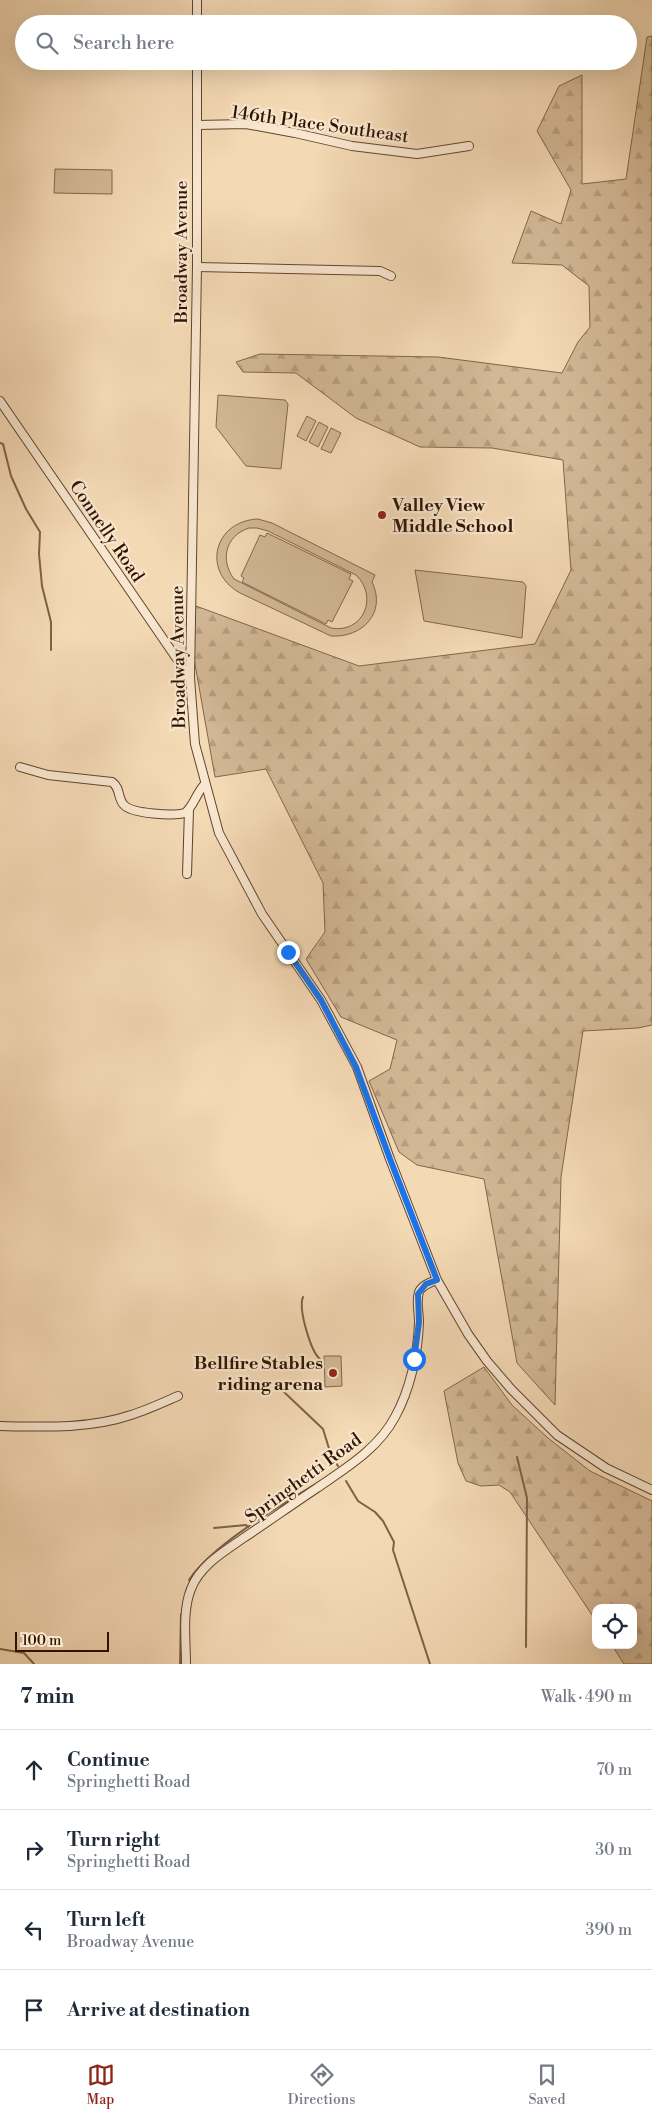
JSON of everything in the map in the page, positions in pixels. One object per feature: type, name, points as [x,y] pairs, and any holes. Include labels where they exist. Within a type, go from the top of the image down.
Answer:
[{"type":"street","points":[[197,0],[197,15]]},
{"type":"street","name":"Broadway Avenue","points":[[197,70],[197,267],[190,678],[195,744],[219,833],[262,914],[321,1000],[356,1067],[437,1280],[468,1334],[487,1361],[511,1389],[557,1435],[606,1468],[652,1490]]},
{"type":"street","name":"146th Place Southeast","points":[[197,125],[246,124],[352,146],[417,154],[468,146]]},
{"type":"street","points":[[197,267],[380,271],[391,276]]},
{"type":"street","name":"Connelly Road","points":[[0,401],[190,678]]},
{"type":"street","points":[[0,414],[9,414]]},
{"type":"street","points":[[20,767],[48,775],[112,782],[117,785],[123,805],[134,810],[181,815],[190,810]]},
{"type":"street","points":[[187,874],[190,810],[195,795],[205,784]]},
{"type":"street","name":"Springhetti Road","points":[[186,1664],[188,1597],[196,1578],[203,1569],[226,1550],[355,1462],[384,1434],[404,1398],[414,1359],[419,1322],[418,1294],[426,1284],[437,1280]]},
{"type":"street","points":[[0,1426],[41,1427],[90,1423],[130,1416],[178,1396]]},
{"type":"green space","points":[[652,36],[652,1025],[638,1028],[583,1031],[561,1177],[555,1405],[517,1363],[484,1179],[417,1165],[399,1152],[369,1081],[390,1069],[397,1040],[341,1017],[306,959],[325,932],[323,883],[266,769],[215,777],[190,636],[196,606],[359,666],[535,644],[571,570],[563,460],[492,448],[420,447],[356,418],[296,373],[243,372],[236,362],[260,354],[438,357],[562,373],[578,342],[590,327],[589,286],[562,265],[512,263],[531,211],[561,224],[571,190],[537,131],[559,86],[582,75],[582,184],[626,179],[647,37]]},
{"type":"green space","points":[[55,169],[112,170],[112,194],[54,193]]},
{"type":"green space","points":[[218,395],[285,400],[288,404],[281,469],[246,466],[216,427]]},
{"type":"green space","points":[[307,416],[316,421],[306,441],[297,436]]},
{"type":"green space","points":[[319,422],[328,427],[318,447],[309,442]]},
{"type":"green space","points":[[331,428],[341,433],[331,453],[321,449]]},
{"type":"green space","points":[[258,519],[272,523],[375,575],[372,582],[376,593],[376,604],[374,613],[369,621],[353,633],[331,636],[240,593],[228,584],[220,572],[217,560],[218,548],[223,537],[231,528],[243,522]],"holes":[[[249,528],[268,531],[356,575],[363,584],[367,603],[359,620],[352,625],[342,628],[331,628],[234,579],[227,564],[227,549],[241,532]]]},
{"type":"green space","points":[[267,533],[351,574],[349,579],[353,581],[332,622],[328,620],[326,624],[242,582],[244,578],[241,576],[260,535],[265,537]]},
{"type":"green space","points":[[415,570],[523,582],[526,586],[522,638],[424,621]]},
{"type":"green space","name":"Bellfire Stables riding arena","points":[[324,1356],[341,1356],[342,1386],[325,1387]]},
{"type":"green space","points":[[484,1367],[512,1405],[548,1438],[590,1471],[652,1501],[652,1664],[624,1664],[615,1649],[637,1649],[637,1604],[592,1604],[592,1615],[510,1492],[499,1485],[481,1486],[466,1481],[458,1463],[444,1391]]},
{"type":"waterway","points":[[0,443],[3,444],[11,476],[26,509],[40,532],[39,554],[42,586],[51,622],[51,650]]},
{"type":"waterway","points":[[303,1297],[302,1311],[306,1330],[316,1355],[320,1359]]},
{"type":"waterway","points":[[284,1392],[323,1429],[331,1455],[338,1466]]},
{"type":"waterway","points":[[517,1457],[527,1498],[526,1647]]},
{"type":"waterway","points":[[189,1580],[201,1566],[233,1538],[271,1511],[326,1478]]},
{"type":"waterway","points":[[346,1481],[358,1501],[375,1512],[383,1521],[394,1542],[393,1550],[430,1664]]},
{"type":"waterway","points":[[214,1528],[246,1525],[248,1527]]},
{"type":"waterway","points":[[180,1664],[181,1614]]},
{"type":"waterway","points":[[0,1649],[24,1653],[34,1664]]},
{"type":"place","name":"Valley View Middle School","points":[[382,515]]},
{"type":"place","name":"Bellfire Stables riding arena","points":[[333,1373]]},
{"type":"route","points":[[288,952],[321,1000],[356,1067],[437,1280],[426,1284],[418,1294],[419,1322],[414,1359]]}]
